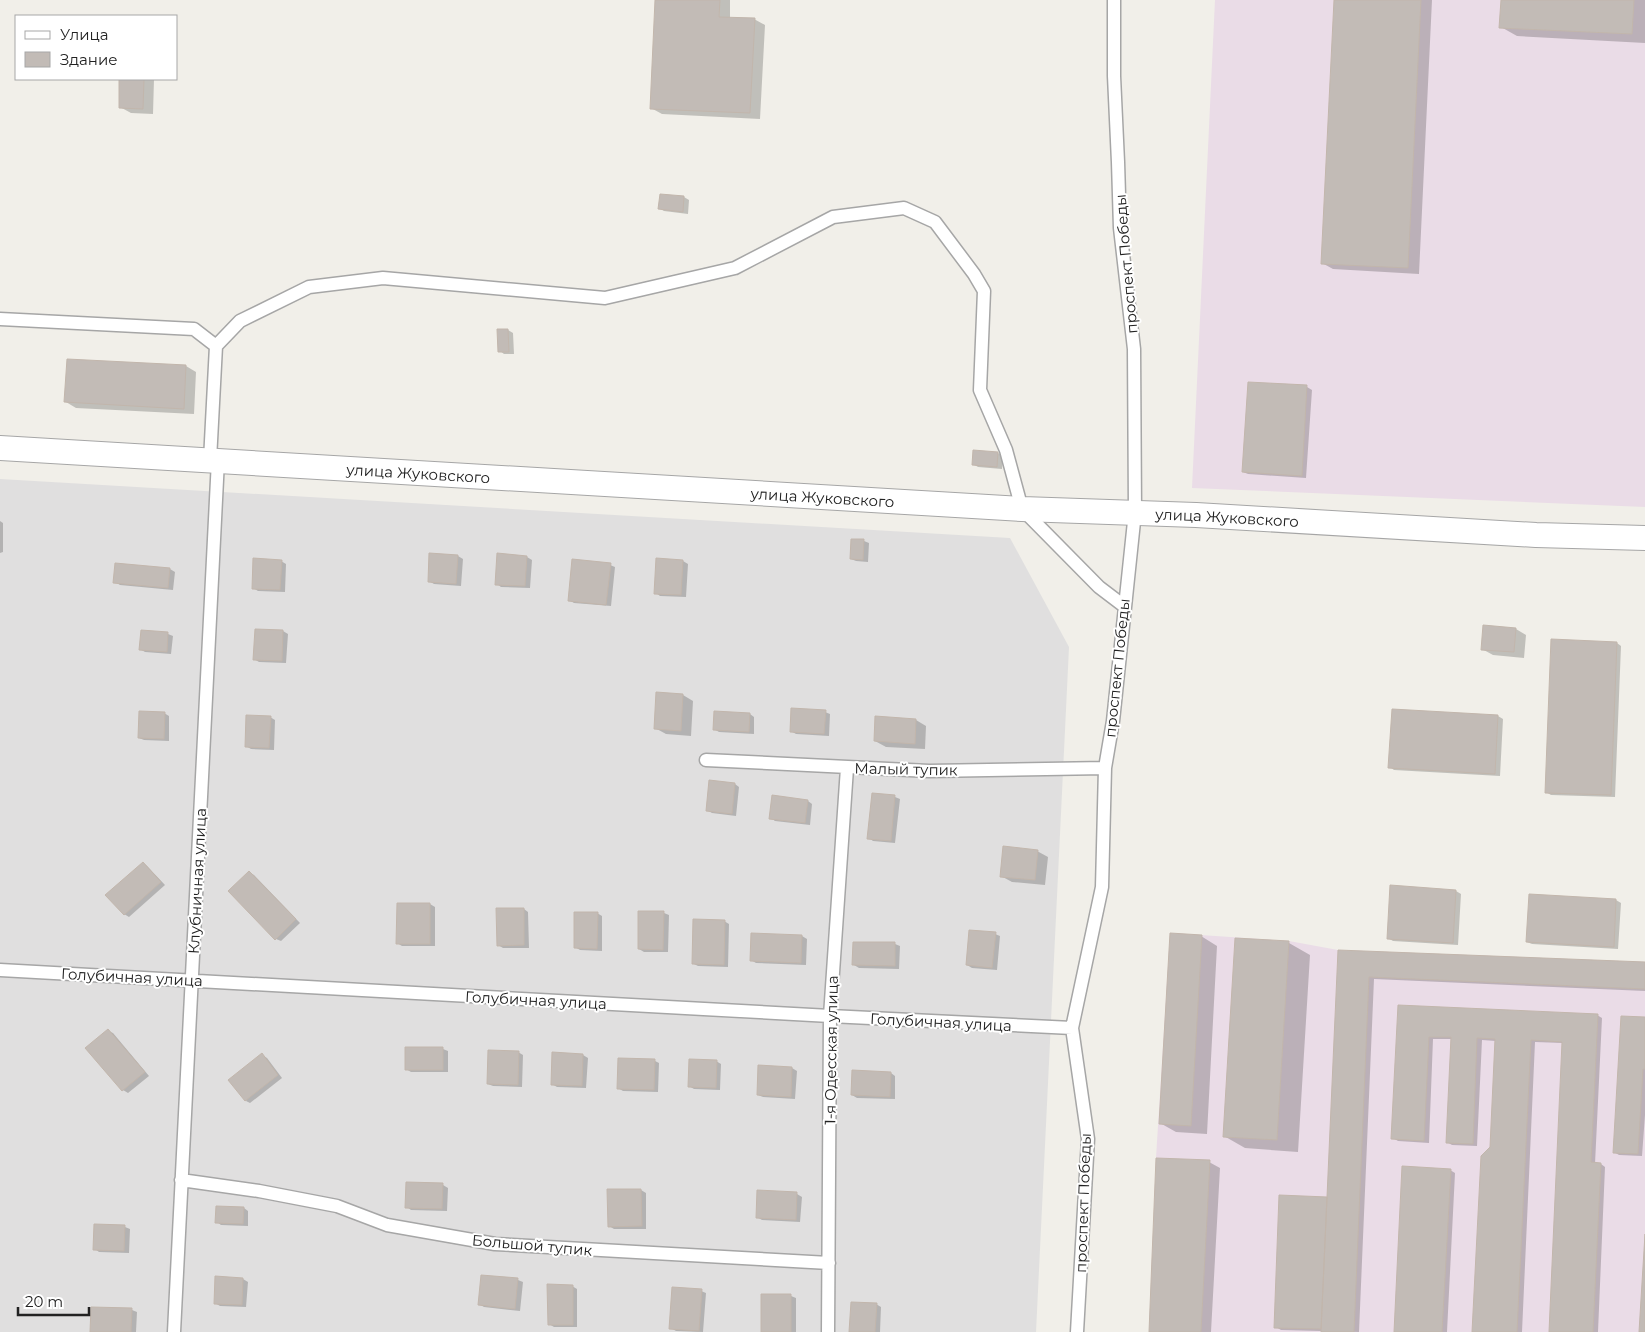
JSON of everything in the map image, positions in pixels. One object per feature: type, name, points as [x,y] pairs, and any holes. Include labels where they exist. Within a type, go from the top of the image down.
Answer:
[{"type":"street","name":"улица Жуковского","points":[[0,448],[1022,509],[1135,512],[1536,535],[1645,538]]},
{"type":"lane","name":"проспект Победы","points":[[1076,1332],[1088,1139],[1072,1028],[1102,887],[1105,768],[1113,721],[1135,512],[1134,349],[1120,228],[1114,76],[1114,0]]},
{"type":"lane","points":[[0,319],[194,329],[216,346],[240,321],[309,287],[383,278],[605,298],[735,268],[833,217],[904,208],[935,222],[974,274],[984,291],[980,390],[1006,450],[1022,509],[1099,587],[1124,606]]},
{"type":"lane","name":"Клубничная улица","points":[[174,1332],[192,980],[214,460],[216,346]]},
{"type":"lane","name":"Малый тупик","points":[[706,760],[929,771],[1105,768]]},
{"type":"lane","name":"1-я Одесская улица","points":[[828,1332],[830,1016],[847,768]]},
{"type":"lane","name":"Голубичная улица","points":[[0,970],[1072,1028]]},
{"type":"lane","name":"Большой тупик","points":[[181,1180],[259,1191],[337,1206],[387,1225],[495,1244],[829,1263]]},
{"type":"shaded area","points":[[1215,0],[1645,0],[1645,507],[1192,488]]},
{"type":"shaded area","points":[[0,479],[1010,538],[1069,647],[1036,1332],[0,1332]]},
{"type":"shaded area","points":[[1170,933],[1289,941],[1338,950],[1645,962],[1645,1332],[1149,1332],[1156,1158]]},
{"type":"building","points":[[655,0],[720,0],[719,17],[755,18],[750,113],[650,109]]},
{"type":"building","points":[[1334,0],[1421,0],[1408,268],[1321,264]]},
{"type":"building","points":[[1501,0],[1634,0],[1632,34],[1499,28]]},
{"type":"building","points":[[119,80],[144,80],[143,109],[119,108]]},
{"type":"building","points":[[660,194],[684,196],[683,212],[658,209]]},
{"type":"building","points":[[497,329],[508,329],[509,352],[498,352]]},
{"type":"building","points":[[67,359],[186,365],[184,409],[64,402]]},
{"type":"building","points":[[1248,382],[1307,385],[1302,476],[1242,472]]},
{"type":"building","points":[[973,450],[998,452],[997,467],[972,465]]},
{"type":"building","points":[[851,539],[864,539],[863,560],[850,559]]},
{"type":"building","points":[[429,553],[458,555],[456,584],[428,582]]},
{"type":"building","points":[[497,553],[527,556],[525,586],[495,585]]},
{"type":"building","points":[[253,558],[282,560],[280,590],[252,589]]},
{"type":"building","points":[[656,558],[683,560],[681,595],[654,594]]},
{"type":"building","points":[[572,559],[611,563],[606,605],[568,601]]},
{"type":"building","points":[[115,563],[170,568],[168,588],[113,583]]},
{"type":"building","points":[[1483,625],[1516,628],[1514,652],[1481,650]]},
{"type":"building","points":[[255,629],[283,630],[282,661],[253,660]]},
{"type":"building","points":[[141,630],[168,632],[167,652],[139,650]]},
{"type":"building","points":[[1551,639],[1617,642],[1611,795],[1545,793]]},
{"type":"building","points":[[656,692],[683,694],[681,731],[654,729]]},
{"type":"building","points":[[791,708],[826,710],[824,734],[790,732]]},
{"type":"building","points":[[1392,709],[1498,715],[1495,774],[1388,768]]},
{"type":"building","points":[[139,711],[165,712],[164,739],[138,738]]},
{"type":"building","points":[[714,711],[750,713],[749,732],[713,730]]},
{"type":"building","points":[[246,715],[271,716],[269,748],[245,747]]},
{"type":"building","points":[[875,716],[916,719],[915,744],[874,741]]},
{"type":"building","points":[[709,780],[735,783],[732,814],[706,811]]},
{"type":"building","points":[[872,793],[895,795],[891,841],[867,839]]},
{"type":"building","points":[[772,795],[808,800],[805,823],[769,819]]},
{"type":"building","points":[[1003,846],[1038,850],[1035,880],[1000,877]]},
{"type":"building","points":[[143,862],[161,882],[124,915],[105,895]]},
{"type":"building","points":[[249,871],[296,919],[275,940],[228,891]]},
{"type":"building","points":[[1390,885],[1456,890],[1453,943],[1387,939]]},
{"type":"building","points":[[1529,894],[1616,899],[1614,947],[1526,942]]},
{"type":"building","points":[[397,903],[430,903],[430,944],[396,944]]},
{"type":"building","points":[[496,908],[524,908],[524,945],[497,946]]},
{"type":"building","points":[[638,911],[664,911],[663,950],[638,949]]},
{"type":"building","points":[[574,912],[598,912],[597,949],[574,948]]},
{"type":"building","points":[[693,919],[725,920],[724,965],[692,964]]},
{"type":"building","points":[[969,930],[996,932],[992,968],[966,965]]},
{"type":"building","points":[[751,933],[802,935],[801,963],[750,961]]},
{"type":"building","points":[[1170,933],[1202,935],[1191,1126],[1159,1124]]},
{"type":"building","points":[[1235,938],[1289,941],[1277,1140],[1223,1137]]},
{"type":"building","points":[[853,942],[895,942],[895,966],[852,965]]},
{"type":"building","points":[[1338,950],[1645,962],[1645,989],[1369,977],[1354,1332],[1321,1332]]},
{"type":"building","points":[[1398,1005],[1598,1014],[1591,1162],[1601,1163],[1593,1332],[1549,1332],[1562,1042],[1531,1040],[1517,1332],[1472,1332],[1481,1156],[1490,1147],[1495,1039],[1477,1038],[1473,1144],[1446,1143],[1451,1037],[1429,1037],[1424,1141],[1391,1139]]},
{"type":"building","points":[[1621,1016],[1645,1017],[1645,1069],[1643,1069],[1638,1154],[1613,1153]]},
{"type":"building","points":[[108,1029],[145,1072],[122,1091],[85,1048]]},
{"type":"building","points":[[405,1047],[443,1047],[443,1070],[405,1070]]},
{"type":"building","points":[[488,1050],[519,1051],[518,1085],[487,1084]]},
{"type":"building","points":[[552,1052],[583,1054],[582,1086],[551,1085]]},
{"type":"building","points":[[262,1053],[278,1075],[245,1101],[228,1080]]},
{"type":"building","points":[[618,1058],[655,1059],[654,1090],[617,1089]]},
{"type":"building","points":[[689,1059],[717,1060],[716,1088],[688,1087]]},
{"type":"building","points":[[758,1065],[792,1067],[791,1097],[757,1095]]},
{"type":"building","points":[[852,1070],[891,1072],[890,1097],[851,1095]]},
{"type":"building","points":[[1156,1158],[1210,1160],[1201,1332],[1149,1332]]},
{"type":"building","points":[[1402,1166],[1451,1169],[1442,1332],[1394,1332]]},
{"type":"building","points":[[406,1182],[443,1183],[442,1209],[405,1208]]},
{"type":"building","points":[[607,1189],[641,1189],[642,1226],[608,1227]]},
{"type":"building","points":[[757,1190],[797,1192],[796,1220],[756,1218]]},
{"type":"building","points":[[1279,1195],[1327,1197],[1321,1329],[1274,1328]]},
{"type":"building","points":[[216,1206],[244,1207],[243,1224],[215,1223]]},
{"type":"building","points":[[94,1224],[125,1225],[124,1251],[93,1250]]},
{"type":"building","points":[[1645,1234],[1645,1332],[1639,1332]]},
{"type":"building","points":[[481,1275],[518,1278],[515,1309],[478,1305]]},
{"type":"building","points":[[215,1276],[243,1278],[242,1305],[214,1304]]},
{"type":"building","points":[[547,1284],[573,1285],[573,1325],[548,1325]]},
{"type":"building","points":[[672,1287],[702,1289],[699,1331],[669,1329]]},
{"type":"building","points":[[761,1294],[791,1294],[791,1332],[761,1332]]},
{"type":"building","points":[[851,1302],[877,1303],[875,1332],[849,1332]]},
{"type":"building","points":[[91,1307],[132,1308],[131,1332],[90,1332]]}]
